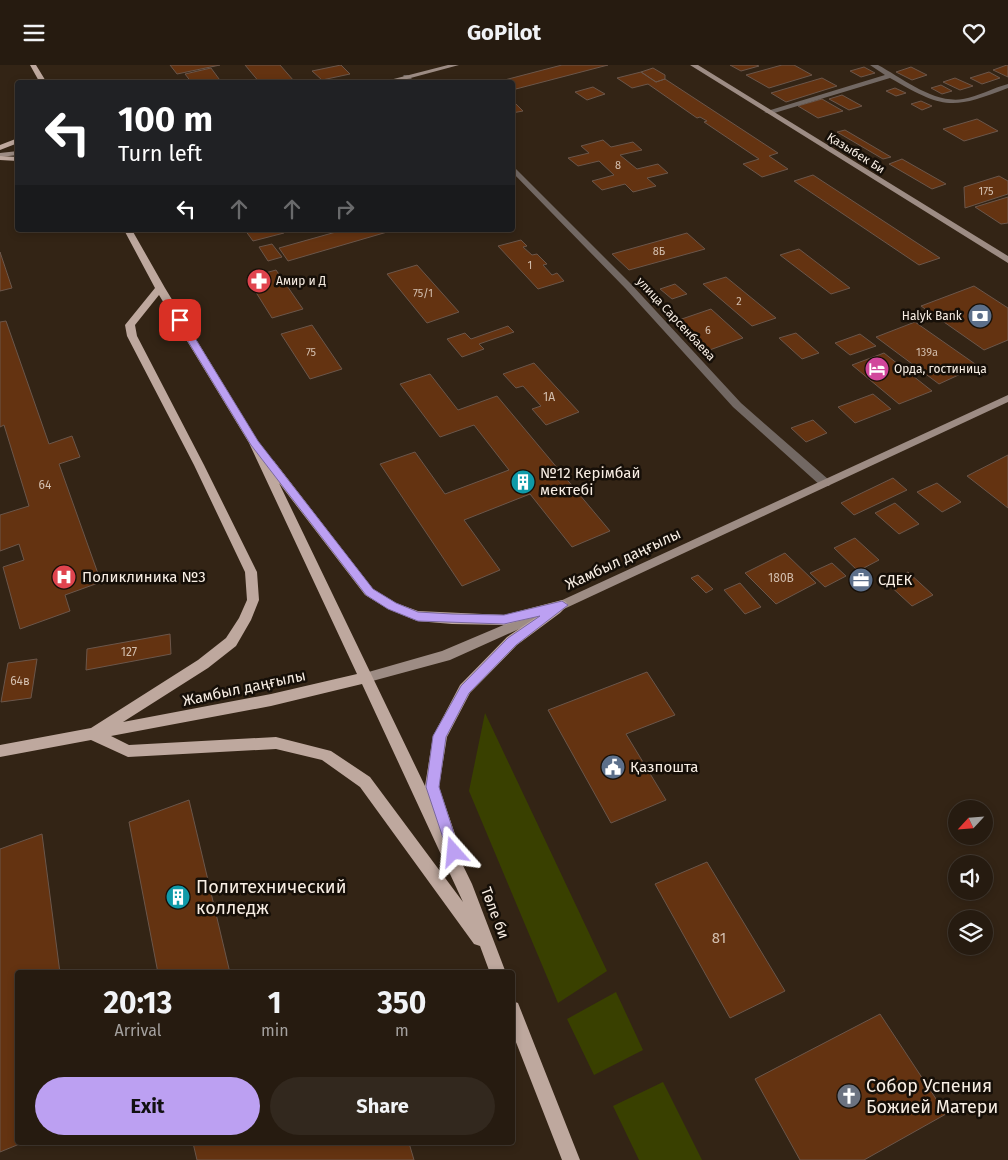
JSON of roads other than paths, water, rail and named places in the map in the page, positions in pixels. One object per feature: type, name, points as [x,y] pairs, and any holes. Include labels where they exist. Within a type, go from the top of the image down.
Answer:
[{"type":"main road","points":[[33,65],[42,80]]},
{"type":"main road","points":[[0,148],[15,141]]},
{"type":"main road","points":[[0,156],[15,158]]},
{"type":"main road","points":[[129,232],[160,288],[254,443],[370,592],[392,606],[418,616],[504,620],[562,605]]},
{"type":"main road","points":[[93,735],[203,664],[231,642],[245,620],[253,600],[252,572],[132,337],[130,325],[160,288]]},
{"type":"main road","name":"Төле би","points":[[254,443],[464,884],[497,970]]},
{"type":"main road","points":[[464,884],[432,787],[440,736],[465,689],[512,641],[562,605]]},
{"type":"main road","name":"Жамбыл даңғылы","points":[[0,751],[271,700],[365,678]]},
{"type":"main road","points":[[93,735],[128,751],[276,743],[326,755],[366,782],[491,953]]},
{"type":"main road","points":[[515,1017],[571,1160]]},
{"type":"street","points":[[392,80],[456,65]]},
{"type":"street","name":"Қазыбек Би","points":[[692,65],[1008,260]]},
{"type":"street","points":[[873,65],[936,98],[950,102],[965,100],[1008,86]]},
{"type":"street","points":[[768,112],[892,75]]},
{"type":"street","points":[[406,76],[410,80]]},
{"type":"street","points":[[0,156],[15,154]]},
{"type":"street","name":"улица Сарсенбаева","points":[[515,170],[628,286],[737,405],[826,483]]},
{"type":"street","name":"Жамбыл даңғылы","points":[[365,678],[445,655],[562,605],[1008,398]]},
{"type":"place","name":"Амир и Д","points":[[259,281]]},
{"type":"place","name":"Halyk Bank","points":[[980,316]]},
{"type":"place","name":"Орда, гостиница","points":[[877,369]]},
{"type":"place","name":"№12 Керімбай мектебі","points":[[523,482]]},
{"type":"place","name":"Поликлиника №3","points":[[64,577]]},
{"type":"place","name":"СДЕК","points":[[861,580]]},
{"type":"place","name":"Қазпошта","points":[[613,767]]},
{"type":"place","name":"Политехнический колледж","points":[[178,897]]},
{"type":"place","name":"Собор Успения Божией Матери","points":[[849,1096]]}]
